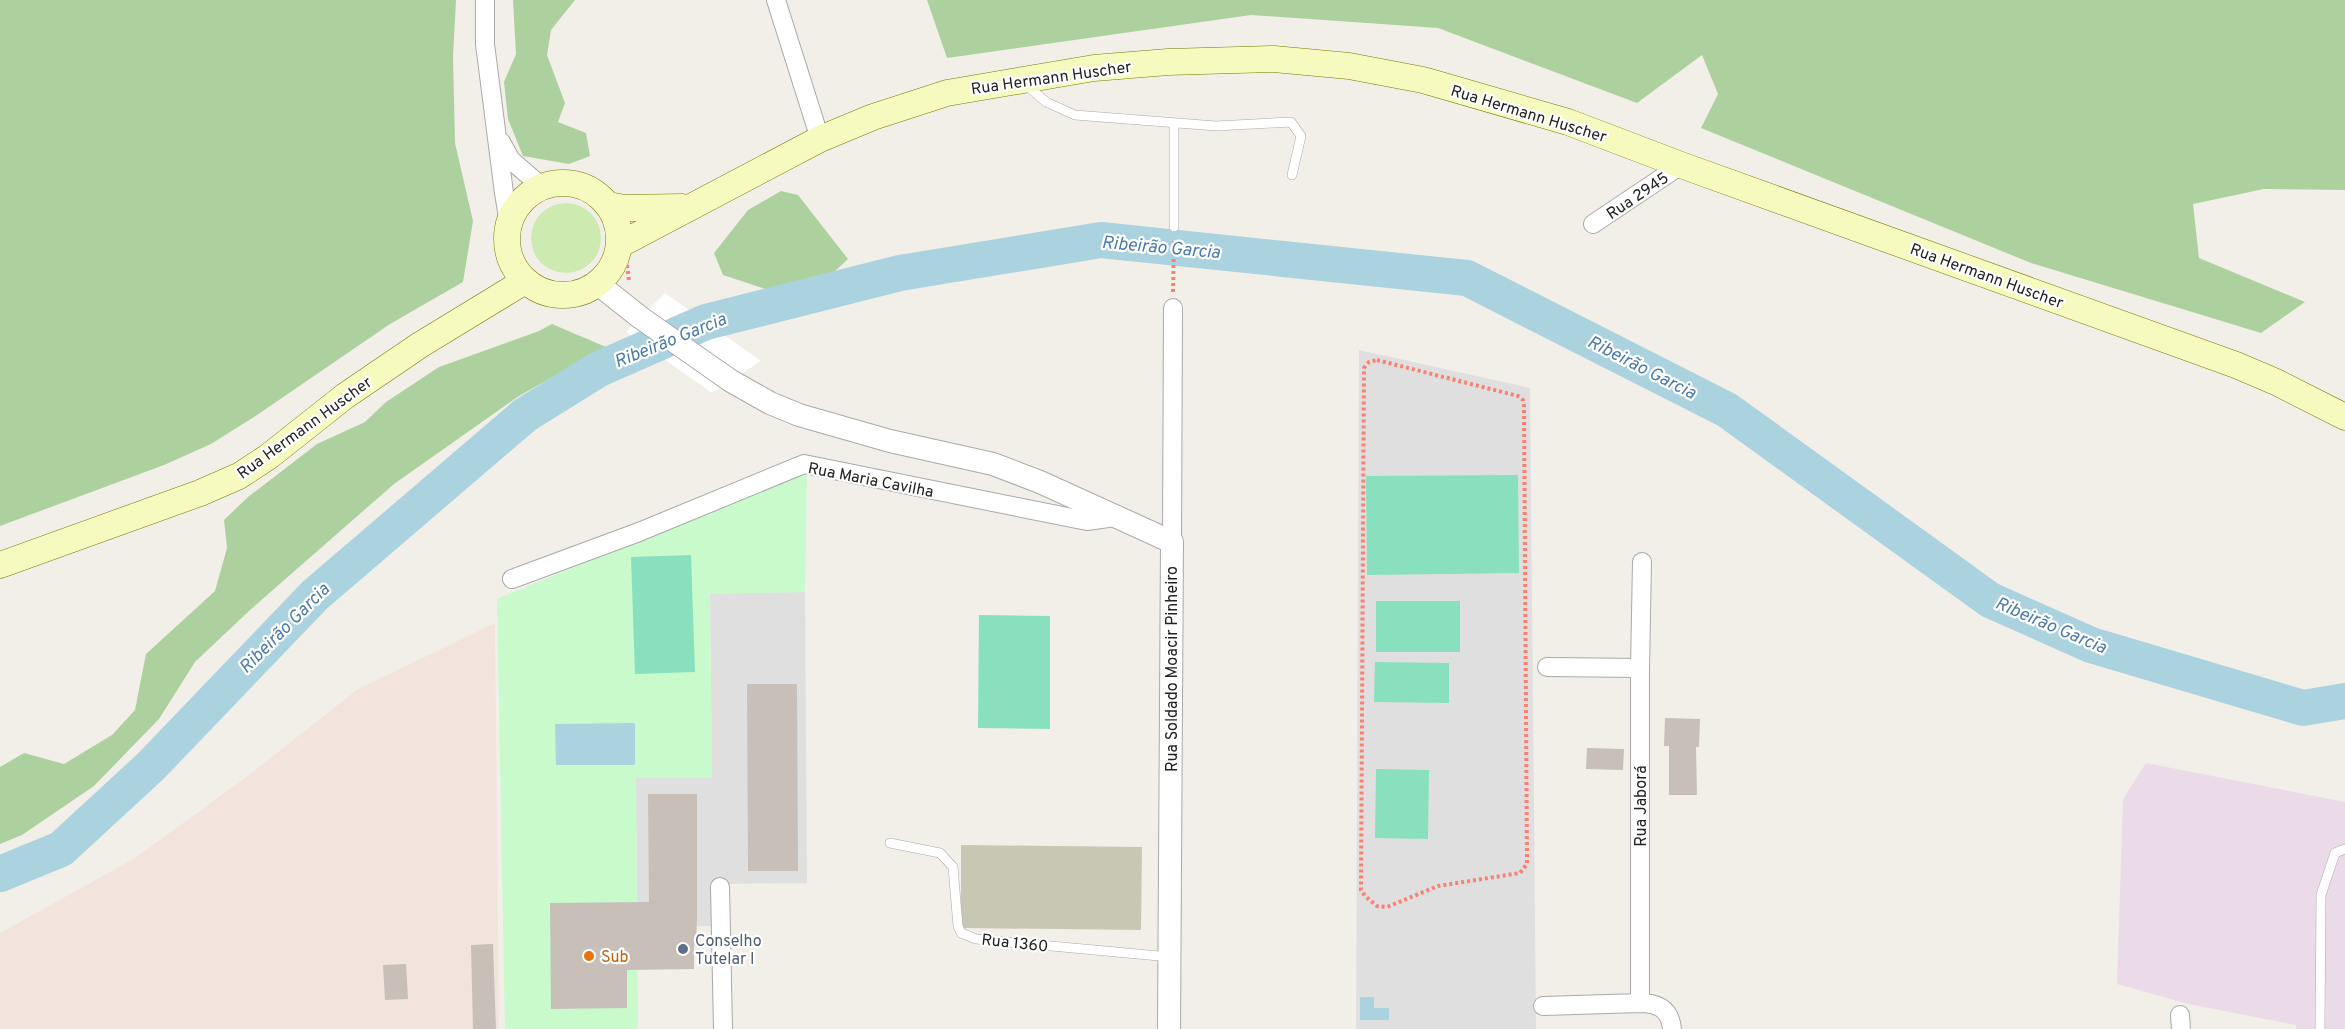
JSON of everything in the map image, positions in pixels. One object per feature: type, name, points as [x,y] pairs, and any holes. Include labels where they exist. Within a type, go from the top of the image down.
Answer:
[{"type":"main road","name":"Rua Hermann Huscher","points":[[619,245],[820,139],[873,117],[947,93],[1094,68],[1168,62],[1274,59],[1349,66],[1424,80],[1568,122],[2236,365],[2276,382],[2345,417]]},
{"type":"main road","points":[[566,183],[582,186],[597,194],[608,205],[617,224],[619,245],[612,267],[598,284],[584,292],[569,296],[546,293],[525,281],[518,274],[509,255],[507,234],[509,223],[521,202],[542,187],[566,183]]},
{"type":"main road","name":"Rua Hermann Huscher","points":[[608,205],[625,208],[691,206]]},
{"type":"main road","name":"Rua Hermann Huscher","points":[[0,565],[200,493],[240,476],[268,457],[345,396],[420,345],[525,281]]},
{"type":"street","points":[[485,0],[485,44],[509,223]]},
{"type":"street","points":[[776,0],[820,139]]},
{"type":"street","points":[[497,136],[511,160],[542,187]]},
{"type":"street","name":"Rua 2945","points":[[1593,224],[1681,165]]},
{"type":"street","points":[[598,284],[641,318],[731,381],[770,403],[799,415],[890,441],[993,464],[1040,482],[1115,518]]},
{"type":"street","name":"Rua Soldado Moacir Pinheiro","points":[[1169,1029],[1173,308]]},
{"type":"street","name":"Rua Maria Cavilha","points":[[512,579],[639,532],[804,465],[1087,521],[1115,518],[1172,542]]},
{"type":"street","name":"Rua Jaborá","points":[[1640,1003],[1642,562]]},
{"type":"street","points":[[1547,667],[1640,668]]},
{"type":"street","points":[[720,887],[723,1029]]},
{"type":"street","points":[[1543,1006],[1655,1003],[1665,1011],[1672,1029]]},
{"type":"lane","points":[[1021,80],[1046,102],[1074,115],[1216,126],[1291,122],[1301,136],[1292,175]]},
{"type":"lane","points":[[1174,123],[1174,227]]},
{"type":"lane","name":"Rua 1360","points":[[890,843],[940,853],[953,867],[958,926],[961,933],[976,939],[1170,957]]},
{"type":"lane","points":[[2320,1029],[2321,895],[2336,852],[2345,849]]},
{"type":"path","points":[[1173,308],[1174,227]]},
{"type":"path","points":[[1377,360],[1518,396],[1523,400],[1524,406],[1527,864],[1520,873],[1438,886],[1387,907],[1377,906],[1365,897],[1361,890],[1364,368],[1369,362],[1377,360]]},
{"type":"shaded area","points":[[1359,350],[1530,388],[1536,1029],[1356,1029]]},
{"type":"shaded area","points":[[805,592],[807,883],[712,884],[712,926],[637,927],[636,777],[712,778],[710,593]]},
{"type":"shaded area","points":[[495,623],[499,1029],[0,1029],[0,933],[135,858],[245,778],[358,689]]},
{"type":"shaded area","points":[[2146,763],[2345,802],[2345,1029],[2297,1029],[2296,1025],[2188,1004],[2117,984],[2123,799]]},
{"type":"shaded area","points":[[961,845],[1142,847],[1141,930],[961,928]]},
{"type":"green space","points":[[0,0],[456,0],[453,57],[455,143],[473,221],[463,282],[390,324],[211,444],[164,465],[0,526]]},
{"type":"green space","points":[[513,0],[575,0],[551,30],[547,55],[565,103],[558,122],[586,133],[590,156],[569,164],[523,156],[508,119],[504,82],[516,54]]},
{"type":"green space","points":[[927,0],[2345,0],[2345,190],[2264,189],[2193,204],[2199,258],[2305,302],[2261,333],[2031,263],[1701,128],[1718,94],[1702,55],[1637,103],[1438,28],[1251,15],[947,58]]},
{"type":"green space","points":[[781,191],[798,195],[848,259],[832,274],[772,291],[723,275],[714,253],[748,210]]},
{"type":"green space","points":[[573,203],[586,209],[595,218],[599,224],[601,238],[599,252],[591,263],[580,271],[559,273],[541,263],[533,252],[531,231],[541,213],[552,205]]},
{"type":"green space","points":[[552,324],[606,347],[519,396],[394,484],[249,611],[195,662],[159,719],[94,786],[22,835],[0,844],[0,767],[24,753],[64,764],[112,735],[135,710],[146,654],[215,591],[227,548],[224,520],[248,497],[317,444],[365,422],[386,402],[439,367],[539,331]]},
{"type":"green space","points":[[807,470],[805,592],[710,594],[712,778],[636,778],[638,1029],[505,1029],[497,599]]},
{"type":"green space","points":[[1518,475],[1519,573],[1367,575],[1366,476]]},
{"type":"green space","points":[[691,555],[695,672],[635,674],[631,557]]},
{"type":"green space","points":[[1376,601],[1460,601],[1460,652],[1376,652]]},
{"type":"green space","points":[[979,615],[1050,616],[1050,729],[978,728]]},
{"type":"green space","points":[[1375,662],[1449,663],[1449,703],[1374,702]]},
{"type":"green space","points":[[1376,769],[1429,770],[1428,839],[1375,838]]},
{"type":"water","points":[[635,723],[635,765],[556,765],[555,724]]},
{"type":"water","points":[[1360,997],[1374,997],[1374,1008],[1389,1008],[1389,1020],[1360,1020]]},
{"type":"pier","points":[[665,293],[761,361],[712,393],[626,332]]},
{"type":"building","points":[[747,684],[797,684],[798,871],[748,871]]},
{"type":"building","points":[[1665,718],[1700,719],[1699,747],[1696,747],[1697,795],[1669,795],[1669,746],[1664,746]]},
{"type":"building","points":[[1587,748],[1624,749],[1623,770],[1586,769]]},
{"type":"building","points":[[648,794],[697,794],[697,918],[694,969],[627,970],[627,1008],[551,1009],[550,903],[649,902]]},
{"type":"building","points":[[493,944],[496,1029],[473,1029],[471,945]]},
{"type":"building","points":[[406,964],[408,999],[385,1000],[383,965]]},
{"type":"waterway","name":"Ribeirão Garcia","points":[[0,874],[61,849],[151,766],[315,595],[525,415],[599,369],[706,322],[900,273],[1101,240],[1467,278],[1727,410],[1990,600],[2091,645],[2303,708],[2345,701]]},
{"type":"place","name":"Conselho Tutelar I","points":[[683,949]]},
{"type":"place","name":"Sub","points":[[589,956]]}]
